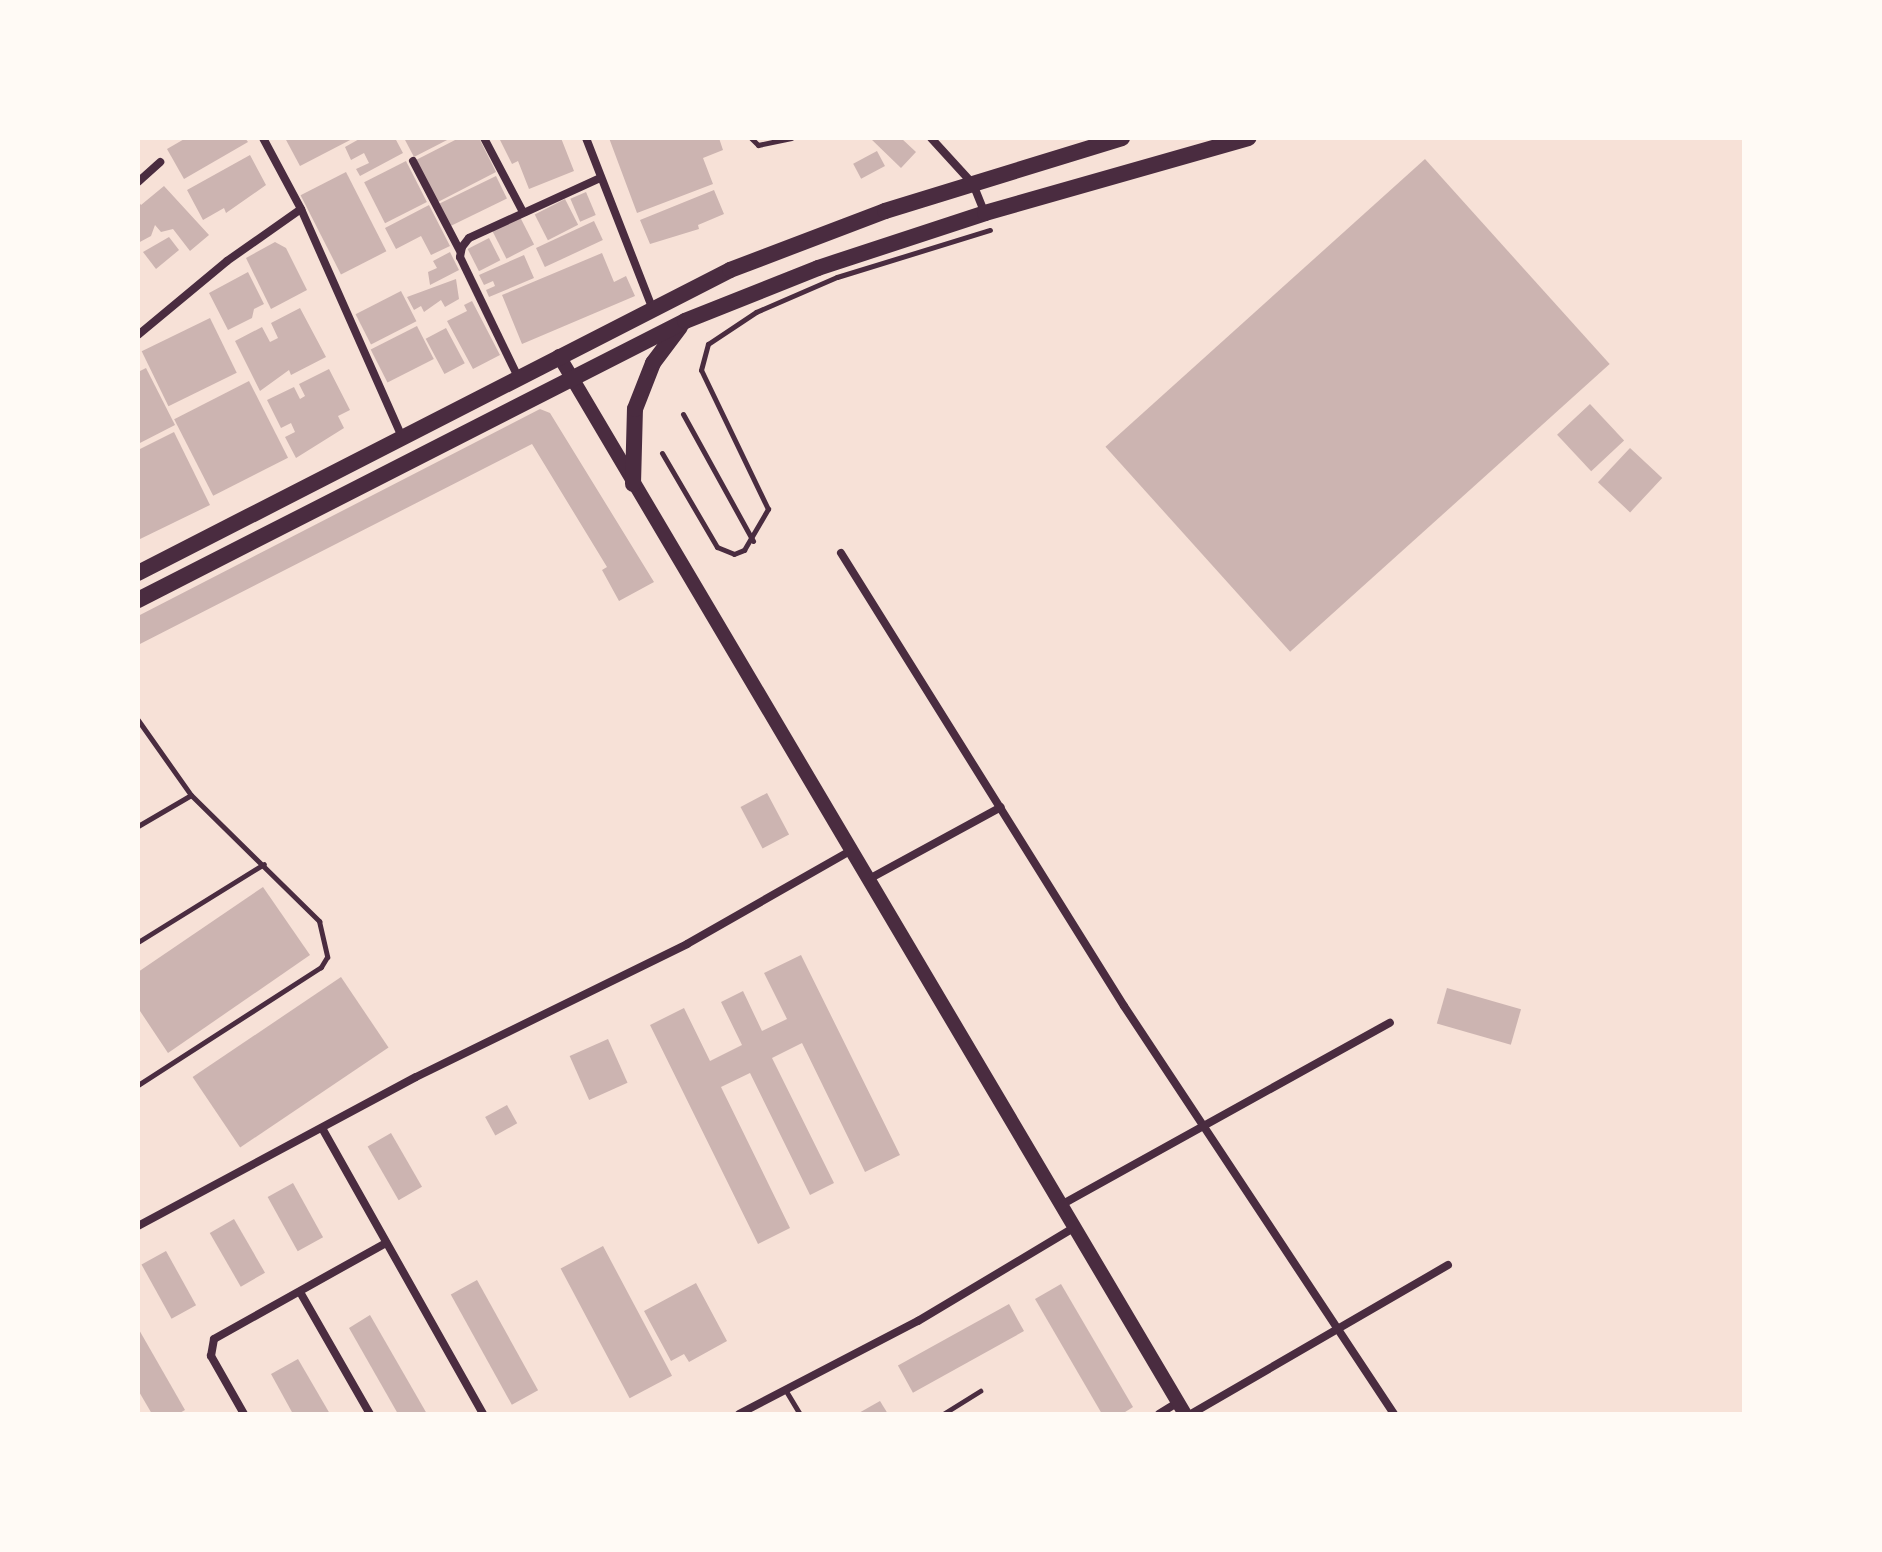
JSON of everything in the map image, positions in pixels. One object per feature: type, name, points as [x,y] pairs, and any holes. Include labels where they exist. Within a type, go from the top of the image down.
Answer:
[{"type":"main road","points":[[138,573],[652,307],[813,236],[1122,138]]},
{"type":"main road","points":[[138,600],[685,321],[818,268],[985,213],[1249,138]]},
{"type":"main road","points":[[633,484],[630,434],[642,385],[685,321]]},
{"type":"street","points":[[263,138],[301,209],[401,435]]},
{"type":"street","points":[[484,138],[523,212]]},
{"type":"street","points":[[586,138],[652,307]]},
{"type":"street","points":[[931,138],[973,184],[985,213]]},
{"type":"street","points":[[413,161],[460,252],[518,377]]},
{"type":"street","points":[[138,182],[160,162]]},
{"type":"street","points":[[460,252],[469,238],[600,178]]},
{"type":"street","points":[[138,335],[227,261],[301,209]]},
{"type":"street","points":[[559,356],[1182,1408],[1159,1414]]},
{"type":"street","points":[[841,553],[1203,1125],[1394,1414]]},
{"type":"street","points":[[869,879],[1001,807]]},
{"type":"street","points":[[138,1226],[322,1128],[687,944],[852,850]]},
{"type":"street","points":[[1061,1205],[1390,1023]]},
{"type":"street","points":[[322,1128],[483,1414]]},
{"type":"street","points":[[739,1414],[786,1391],[1075,1227]]},
{"type":"street","points":[[244,1414],[210,1347],[214,1339],[386,1243]]},
{"type":"street","points":[[1191,1414],[1448,1265]]},
{"type":"street","points":[[300,1292],[370,1414]]},
{"type":"lane","points":[[751,138],[758,145],[791,138]]},
{"type":"lane","points":[[662,453],[717,547],[734,554],[753,542],[768,509],[701,370],[708,344],[756,312],[837,277],[990,230]]},
{"type":"lane","points":[[683,414],[753,542]]},
{"type":"lane","points":[[138,720],[191,795],[319,921],[327,957],[321,967],[138,1085]]},
{"type":"lane","points":[[138,826],[191,795]]},
{"type":"lane","points":[[138,942],[264,864]]},
{"type":"lane","points":[[786,1391],[800,1414]]},
{"type":"lane","points":[[943,1414],[980,1391]]},
{"type":"building","points":[[186,138],[245,138],[248,142],[184,179],[167,149]]},
{"type":"building","points":[[285,138],[354,138],[300,166]]},
{"type":"building","points":[[361,138],[395,138],[403,153],[360,176],[356,169],[369,163],[364,153],[351,160],[345,147]]},
{"type":"building","points":[[404,138],[451,138],[414,157]]},
{"type":"building","points":[[459,138],[479,138],[496,172],[436,203],[414,161]]},
{"type":"building","points":[[499,138],[561,138],[574,171],[529,189],[518,161],[512,164]]},
{"type":"building","points":[[609,138],[719,138],[723,150],[703,158],[713,184],[637,213]]},
{"type":"building","points":[[870,138],[901,138],[916,152],[901,168]]},
{"type":"building","points":[[877,151],[885,166],[861,179],[853,164]]},
{"type":"building","points":[[250,155],[266,185],[226,213],[224,208],[203,220],[187,190]]},
{"type":"building","points":[[1425,159],[1610,364],[1290,652],[1105,447]]},
{"type":"building","points":[[406,161],[427,202],[385,223],[364,182]]},
{"type":"building","points":[[346,172],[386,251],[341,274],[301,195]]},
{"type":"building","points":[[496,176],[507,198],[449,227],[438,204]]},
{"type":"building","points":[[164,186],[209,235],[190,251],[173,229],[161,232],[155,225],[151,236],[138,243],[138,201],[141,205]]},
{"type":"building","points":[[714,190],[724,214],[698,225],[699,229],[650,244],[640,220]]},
{"type":"building","points":[[586,192],[596,215],[580,222],[570,199]]},
{"type":"building","points":[[565,199],[578,225],[548,240],[535,214]]},
{"type":"building","points":[[429,205],[450,246],[431,255],[421,236],[396,249],[385,228]]},
{"type":"building","points":[[520,217],[534,245],[506,259],[492,231]]},
{"type":"building","points":[[594,221],[603,240],[545,267],[536,248]]},
{"type":"building","points":[[169,237],[179,250],[156,269],[143,252]]},
{"type":"building","points":[[489,238],[500,260],[479,271],[468,249]]},
{"type":"building","points":[[275,242],[286,248],[307,290],[271,309],[246,258]]},
{"type":"building","points":[[450,252],[459,270],[430,285],[428,272],[437,268],[433,261]]},
{"type":"building","points":[[602,253],[614,282],[626,276],[635,296],[522,344],[502,295]]},
{"type":"building","points":[[524,255],[534,278],[489,297],[486,290],[495,286],[493,281],[484,285],[479,275]]},
{"type":"building","points":[[248,272],[264,304],[254,309],[252,318],[228,330],[209,293]]},
{"type":"building","points":[[456,279],[459,299],[445,307],[441,300],[424,312],[421,306],[414,310],[407,297]]},
{"type":"building","points":[[401,291],[416,321],[371,344],[356,314]]},
{"type":"building","points":[[472,301],[500,355],[473,369],[447,321],[467,311],[464,305]]},
{"type":"building","points":[[300,308],[326,357],[291,375],[289,370],[260,391],[235,341],[262,327],[270,342],[278,338],[271,323]]},
{"type":"building","points":[[210,318],[237,373],[168,406],[142,351]]},
{"type":"building","points":[[417,326],[434,359],[387,383],[371,350]]},
{"type":"building","points":[[446,328],[465,363],[444,374],[426,339]]},
{"type":"building","points":[[146,368],[175,425],[138,444],[138,372]]},
{"type":"building","points":[[329,369],[350,410],[338,416],[344,428],[296,458],[285,437],[295,432],[291,423],[281,428],[267,400],[294,387],[300,399],[305,396],[299,384]]},
{"type":"building","points":[[249,381],[288,458],[213,496],[174,419]]},
{"type":"building","points":[[1590,404],[1624,441],[1591,471],[1557,435]]},
{"type":"building","points":[[540,409],[550,413],[654,582],[619,601],[602,570],[607,567],[532,444],[138,645],[138,616]]},
{"type":"building","points":[[174,432],[210,505],[138,540],[138,450]]},
{"type":"building","points":[[1630,448],[1662,478],[1630,512],[1598,482]]},
{"type":"building","points":[[767,793],[789,834],[763,849],[741,807]]},
{"type":"building","points":[[263,887],[310,955],[168,1053],[138,1008],[138,972]]},
{"type":"building","points":[[801,955],[900,1155],[865,1172],[802,1043],[772,1058],[834,1183],[810,1195],[750,1073],[721,1087],[790,1228],[758,1244],[650,1025],[684,1008],[710,1061],[742,1045],[721,1002],[743,991],[762,1031],[787,1019],[764,973]]},
{"type":"building","points":[[341,977],[389,1047],[240,1148],[193,1077]]},
{"type":"building","points":[[1447,988],[1521,1009],[1511,1045],[1437,1024]]},
{"type":"building","points":[[608,1039],[628,1083],[589,1100],[570,1056]]},
{"type":"building","points":[[507,1105],[517,1123],[495,1135],[485,1117]]},
{"type":"building","points":[[391,1133],[422,1187],[399,1200],[368,1146]]},
{"type":"building","points":[[293,1183],[323,1237],[298,1251],[268,1197]]},
{"type":"building","points":[[234,1219],[265,1273],[241,1287],[210,1233]]},
{"type":"building","points":[[603,1246],[672,1376],[630,1398],[561,1269]]},
{"type":"building","points":[[166,1251],[196,1305],[172,1319],[142,1265]]},
{"type":"building","points":[[477,1280],[538,1390],[512,1405],[451,1295]]},
{"type":"building","points":[[696,1283],[727,1341],[689,1362],[684,1354],[671,1361],[644,1311]]},
{"type":"building","points":[[1061,1284],[1133,1407],[1122,1414],[1102,1414],[1035,1299]]},
{"type":"building","points":[[1009,1304],[1024,1331],[913,1393],[898,1366]]},
{"type":"building","points":[[370,1315],[427,1414],[398,1414],[349,1328]]},
{"type":"building","points":[[138,1328],[185,1410],[178,1414],[152,1414],[138,1390]]},
{"type":"building","points":[[298,1359],[330,1414],[293,1414],[271,1374]]},
{"type":"building","points":[[880,1401],[888,1414],[857,1414]]}]
